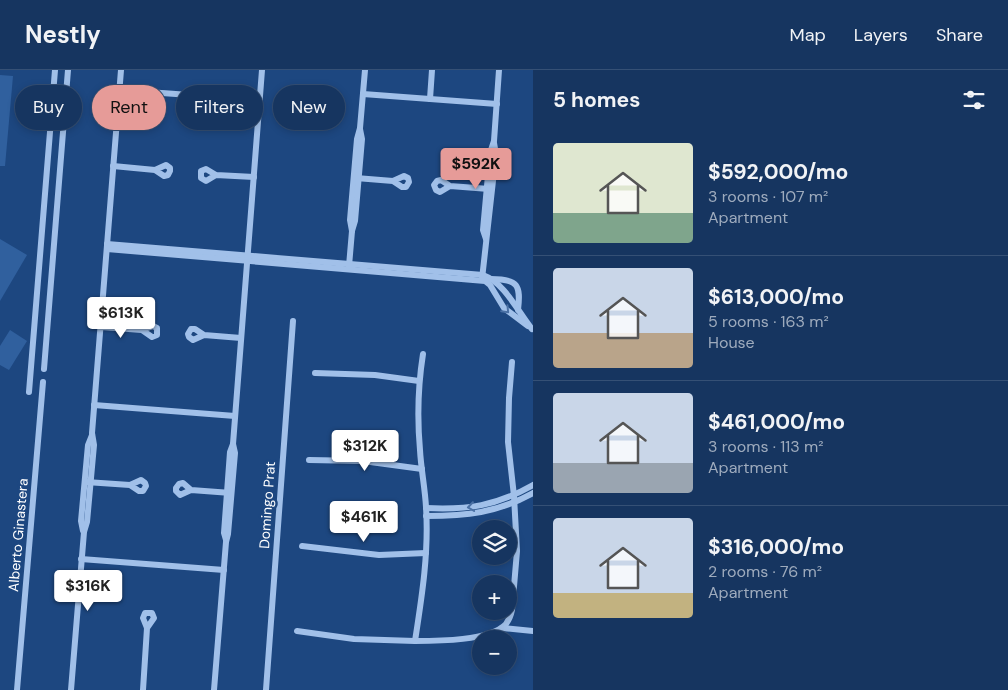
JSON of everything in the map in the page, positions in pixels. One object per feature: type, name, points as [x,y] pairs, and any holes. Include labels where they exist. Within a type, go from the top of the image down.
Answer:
[{"type":"street","points":[[29,392],[55,70]]},
{"type":"street","points":[[44,369],[68,70]]},
{"type":"street","points":[[120,85],[121,70]]},
{"type":"street","points":[[261,85],[262,70]]},
{"type":"street","points":[[349,267],[352,231],[350,220],[356,178],[357,138],[360,128],[364,70]]},
{"type":"street","points":[[430,99],[432,70]]},
{"type":"street","points":[[499,70],[494,141],[496,154],[490,189],[489,231],[486,239],[486,279],[504,308],[533,329]]},
{"type":"street","points":[[363,94],[497,104]]},
{"type":"street","points":[[71,690],[84,532],[81,521],[88,482],[88,445],[92,433],[116,130]]},
{"type":"street","points":[[214,690],[226,542],[224,533],[230,493],[230,452],[233,444],[258,130]]},
{"type":"street","points":[[113,166],[155,170]]},
{"type":"street","points":[[216,175],[254,177]]},
{"type":"street","points":[[356,178],[393,181]]},
{"type":"street","points":[[450,186],[490,189]]},
{"type":"street","points":[[107,247],[507,281],[517,286],[520,291],[518,311]]},
{"type":"street","points":[[486,279],[512,300],[518,311],[533,329]]},
{"type":"street","name":"Domingo Prat","points":[[266,690],[293,321]]},
{"type":"street","points":[[100,327],[142,330]]},
{"type":"street","points":[[204,335],[241,338]]},
{"type":"street","points":[[415,641],[426,553],[426,508],[419,430],[419,381],[423,354]]},
{"type":"street","points":[[502,628],[510,619],[512,610],[517,551],[515,499],[508,442],[512,362]]},
{"type":"street","points":[[315,372],[375,375],[419,381]]},
{"type":"street","name":"Alberto Ginastera","points":[[18,690],[43,382]]},
{"type":"street","points":[[94,405],[235,416]]},
{"type":"street","points":[[309,460],[363,461],[422,469]]},
{"type":"street","points":[[88,482],[130,485]]},
{"type":"street","points":[[426,508],[473,507],[515,499],[533,485]]},
{"type":"street","points":[[191,490],[230,493]]},
{"type":"street","points":[[426,516],[470,515],[533,493]]},
{"type":"street","points":[[302,546],[379,555],[426,553]]},
{"type":"street","points":[[81,559],[224,570]]},
{"type":"street","points":[[143,690],[147,628]]},
{"type":"street","points":[[296,631],[354,639],[438,641],[474,637],[502,628],[533,631]]},
{"type":"shaded area","points":[[0,75],[13,76],[5,166],[0,166]]},
{"type":"shaded area","points":[[0,239],[27,255],[0,301]]},
{"type":"shaded area","points":[[10,330],[27,341],[9,370],[0,365],[0,346]]}]
